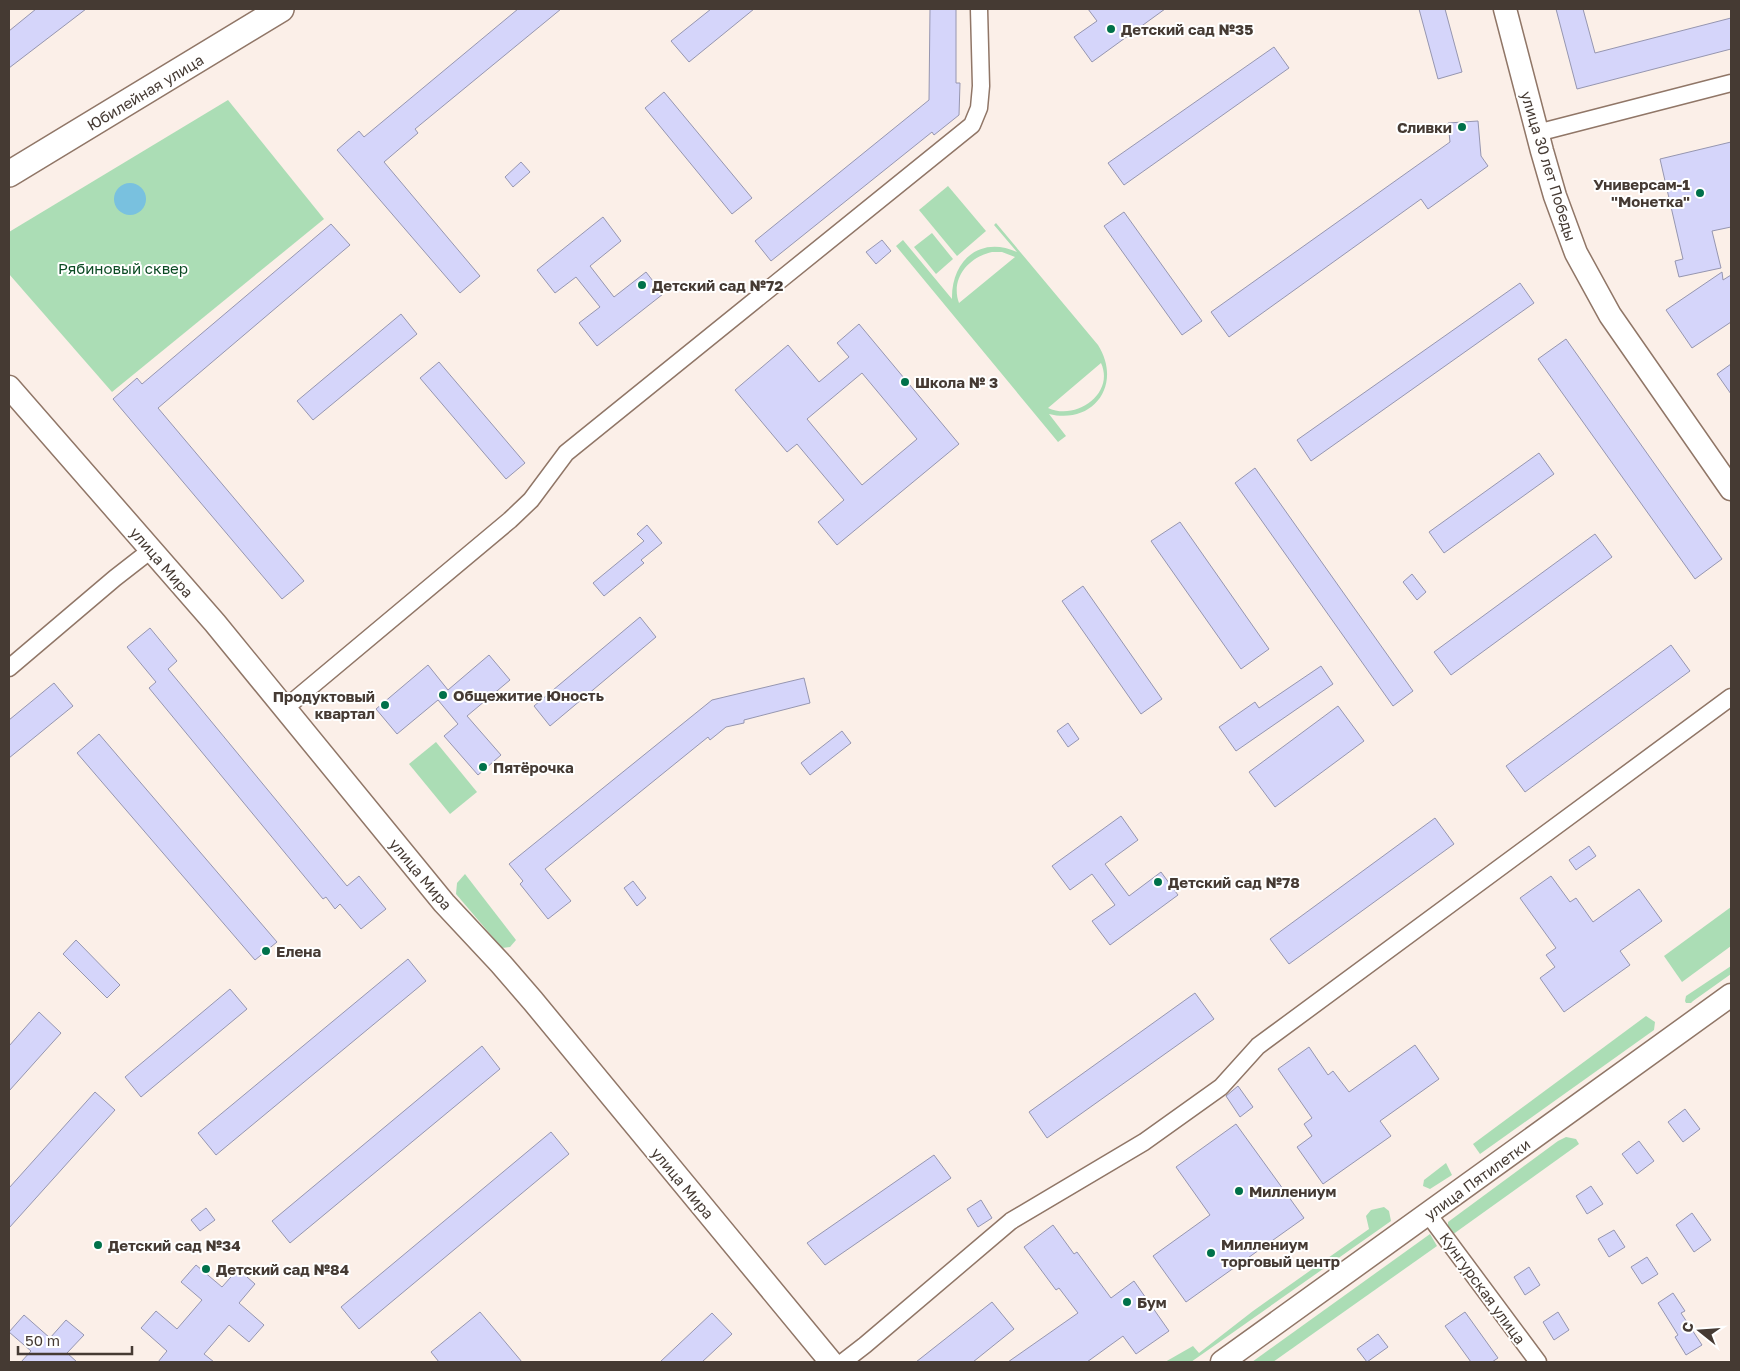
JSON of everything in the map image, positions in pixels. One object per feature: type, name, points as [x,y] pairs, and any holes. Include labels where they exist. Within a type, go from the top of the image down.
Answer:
[{"type":"main road","name":"Юбилейная улица","points":[[9,174],[281,9]]},
{"type":"main road","name":"улица 30 лет Победы","points":[[1505,9],[1555,196],[1576,253],[1610,315],[1731,489]]},
{"type":"main road","name":"улица Мира","points":[[9,387],[215,623],[444,903],[533,1001],[831,1362]]},
{"type":"main road","name":"улица Пятилетки","points":[[1222,1362],[1731,995]]},
{"type":"street","points":[[284,709],[510,520],[531,500],[566,453],[972,126],[980,108],[979,9]]},
{"type":"street","points":[[1537,133],[1731,82]]},
{"type":"street","points":[[9,668],[151,550]]},
{"type":"street","points":[[843,1362],[1011,1221],[1144,1142],[1221,1087],[1258,1046],[1731,697]]},
{"type":"street","name":"Кунгурская улица","points":[[1428,1214],[1538,1362]]},
{"type":"green space","name":"Рябиновый сквер","points":[[228,100],[324,219],[112,392],[9,274],[9,232]]},
{"type":"green space","points":[[948,186],[986,231],[957,256],[919,210]]},
{"type":"green space","points":[[996,223],[1098,345],[1105,360],[1107,374],[1105,387],[1099,399],[1090,408],[1065,416],[1049,414],[1066,436],[1058,442],[896,246],[903,240],[952,299],[953,285],[957,273],[962,263],[970,255],[980,249],[991,247],[1017,252],[994,225]],"holes":[[[992,252],[1002,252],[1015,257],[959,303],[957,294],[959,277],[969,264]],[[1101,363],[1104,374],[1103,385],[1090,402],[1081,408],[1070,411],[1048,408]]]},
{"type":"green space","points":[[932,233],[953,259],[936,274],[914,247]]},
{"type":"green space","points":[[436,742],[477,792],[450,814],[409,764]]},
{"type":"green space","points":[[465,874],[516,940],[510,947],[502,948],[456,894],[457,883]]},
{"type":"green space","points":[[1731,907],[1731,946],[1682,982],[1664,956]]},
{"type":"green space","points":[[1731,966],[1731,974],[1691,1003],[1686,1003],[1686,996]]},
{"type":"green space","points":[[1646,1016],[1655,1022],[1654,1030],[1480,1154],[1473,1144]]},
{"type":"green space","points":[[1566,1137],[1576,1139],[1579,1144],[1452,1235],[1448,1231],[1448,1222]]},
{"type":"green space","points":[[1446,1163],[1452,1175],[1430,1189],[1423,1186],[1424,1180]]},
{"type":"green space","points":[[1384,1207],[1389,1211],[1391,1221],[1191,1362],[1165,1362],[1193,1346],[1199,1353],[1253,1311],[1369,1229],[1366,1216],[1371,1210]]},
{"type":"green space","points":[[1430,1234],[1437,1246],[1273,1362],[1252,1362]]},
{"type":"water","points":[[130,183],[141,188],[146,199],[141,210],[130,215],[119,210],[114,199],[119,188]]},
{"type":"building","points":[[36,9],[86,9],[9,68],[9,31]]},
{"type":"building","points":[[518,9],[561,9],[415,129],[418,133],[384,162],[480,276],[460,293],[337,150],[359,131],[364,137]]},
{"type":"building","points":[[711,9],[754,9],[689,62],[671,41]]},
{"type":"building","points":[[930,9],[956,9],[956,83],[960,83],[959,115],[934,135],[932,132],[771,261],[755,241],[929,100]]},
{"type":"building","name":"Детский сад №35","points":[[1088,9],[1165,9],[1092,62],[1074,37],[1097,21]]},
{"type":"building","points":[[1419,9],[1445,9],[1462,72],[1438,79]]},
{"type":"building","points":[[1556,9],[1583,9],[1595,53],[1731,18],[1731,49],[1577,89]]},
{"type":"building","points":[[1274,47],[1289,68],[1124,185],[1108,163]]},
{"type":"building","points":[[664,92],[752,198],[732,214],[645,108]]},
{"type":"building","points":[[1478,121],[1481,156],[1488,166],[1428,209],[1421,199],[1229,337],[1211,312],[1450,142],[1448,123]]},
{"type":"building","name":"Универсам-1 \"Монетка\"","points":[[1731,142],[1731,227],[1712,231],[1721,268],[1679,277],[1675,261],[1683,259],[1660,159]]},
{"type":"building","points":[[521,162],[530,172],[513,187],[505,177]]},
{"type":"building","points":[[1124,212],[1202,321],[1182,335],[1104,226]]},
{"type":"building","name":"Детский сад №72","points":[[603,217],[621,241],[590,266],[614,297],[646,272],[663,294],[597,346],[579,323],[600,307],[576,277],[555,293],[537,270]]},
{"type":"building","points":[[331,224],[350,245],[158,408],[304,581],[282,599],[113,399],[137,378],[142,384]]},
{"type":"building","points":[[882,240],[891,251],[876,264],[866,252]]},
{"type":"building","points":[[1722,272],[1723,280],[1731,275],[1731,322],[1692,348],[1666,310]]},
{"type":"building","points":[[1520,283],[1534,303],[1311,461],[1297,440]]},
{"type":"building","points":[[401,314],[417,334],[313,420],[297,401]]},
{"type":"building","points":[[859,324],[959,444],[837,545],[818,522],[844,500],[797,444],[787,452],[735,390],[788,345],[819,382],[849,357],[837,343]],"holes":[[[862,373],[917,439],[862,485],[807,419]]]},
{"type":"building","points":[[1566,339],[1722,559],[1695,579],[1538,359]]},
{"type":"building","points":[[439,362],[525,463],[506,479],[420,378]]},
{"type":"building","points":[[1731,364],[1731,394],[1717,374]]},
{"type":"building","points":[[1539,453],[1554,474],[1444,553],[1429,532]]},
{"type":"building","points":[[1255,468],[1413,691],[1393,706],[1235,483]]},
{"type":"building","points":[[1180,522],[1269,649],[1241,669],[1151,541]]},
{"type":"building","points":[[647,525],[662,543],[641,560],[644,563],[604,596],[593,583],[644,541],[637,534]]},
{"type":"building","points":[[1595,534],[1612,557],[1451,675],[1434,652]]},
{"type":"building","points":[[1412,574],[1426,592],[1417,600],[1403,582]]},
{"type":"building","points":[[1083,586],[1162,699],[1141,714],[1062,601]]},
{"type":"building","points":[[640,617],[656,637],[550,726],[534,706]]},
{"type":"building","points":[[150,628],[177,661],[168,669],[347,886],[359,876],[386,909],[361,929],[340,904],[335,909],[326,897],[323,899],[149,688],[156,682],[127,647]]},
{"type":"building","points":[[1671,645],[1690,671],[1525,792],[1506,766]]},
{"type":"building","name":"Общежитие Юность","points":[[489,655],[510,680],[467,716],[501,755],[478,775],[444,736],[458,724],[438,700],[397,734],[376,709],[428,665],[448,690]]},
{"type":"building","points":[[1321,666],[1333,684],[1236,751],[1219,727],[1255,702],[1259,708]]},
{"type":"building","points":[[804,678],[810,703],[744,720],[744,723],[726,727],[710,740],[708,737],[545,869],[571,901],[548,919],[520,884],[523,881],[509,864],[712,700]]},
{"type":"building","points":[[54,683],[73,706],[9,758],[9,720]]},
{"type":"building","points":[[1338,706],[1364,741],[1275,807],[1249,772]]},
{"type":"building","points":[[1068,723],[1079,739],[1068,747],[1057,731]]},
{"type":"building","points":[[842,731],[851,743],[810,775],[801,763]]},
{"type":"building","points":[[99,734],[277,942],[255,960],[77,753]]},
{"type":"building","name":"Детский сад №78","points":[[1121,816],[1138,840],[1105,864],[1129,896],[1161,872],[1178,895],[1110,945],[1092,921],[1115,905],[1092,874],[1070,890],[1052,866]]},
{"type":"building","points":[[1435,818],[1454,844],[1289,964],[1270,939]]},
{"type":"building","points":[[1589,846],[1596,856],[1576,870],[1569,860]]},
{"type":"building","points":[[1551,876],[1570,902],[1576,898],[1593,922],[1639,889],[1662,921],[1620,951],[1630,965],[1564,1012],[1540,978],[1555,967],[1546,955],[1556,948],[1520,898]]},
{"type":"building","points":[[633,881],[646,898],[637,906],[624,888]]},
{"type":"building","points":[[76,940],[120,985],[107,998],[63,954]]},
{"type":"building","points":[[408,959],[426,981],[216,1155],[198,1133]]},
{"type":"building","points":[[230,989],[247,1009],[141,1097],[125,1077]]},
{"type":"building","points":[[1195,993],[1214,1019],[1047,1138],[1029,1112]]},
{"type":"building","points":[[39,1012],[61,1033],[9,1091],[9,1046]]},
{"type":"building","points":[[1415,1045],[1439,1079],[1380,1121],[1391,1136],[1323,1184],[1297,1147],[1312,1136],[1304,1124],[1312,1118],[1278,1069],[1309,1047],[1328,1075],[1333,1071],[1349,1092]]},
{"type":"building","points":[[482,1046],[500,1069],[290,1243],[272,1221]]},
{"type":"building","points":[[1238,1086],[1253,1107],[1240,1117],[1226,1096]]},
{"type":"building","points":[[95,1092],[115,1110],[9,1228],[9,1188]]},
{"type":"building","points":[[1685,1109],[1700,1129],[1683,1142],[1668,1122]]},
{"type":"building","name":"Миллениум","points":[[1236,1124],[1304,1218],[1186,1302],[1153,1256],[1210,1215],[1176,1167]]},
{"type":"building","points":[[551,1132],[569,1154],[359,1329],[341,1307]]},
{"type":"building","points":[[1639,1141],[1654,1161],[1637,1174],[1622,1154]]},
{"type":"building","points":[[934,1155],[951,1178],[825,1265],[807,1243]]},
{"type":"building","points":[[1591,1186],[1603,1204],[1587,1214],[1576,1196]]},
{"type":"building","points":[[981,1200],[992,1218],[978,1227],[967,1209]]},
{"type":"building","points":[[206,1208],[215,1220],[200,1231],[191,1220]]},
{"type":"building","points":[[1692,1213],[1711,1240],[1694,1252],[1676,1225]]},
{"type":"building","name":"Бум","points":[[1053,1225],[1074,1254],[1077,1252],[1111,1298],[1134,1281],[1169,1331],[1136,1354],[1123,1336],[1087,1362],[1008,1362],[1078,1313],[1059,1288],[1056,1290],[1024,1247]]},
{"type":"building","points":[[1614,1230],[1625,1247],[1609,1257],[1598,1239]]},
{"type":"building","points":[[1647,1257],[1658,1274],[1642,1284],[1631,1267]]},
{"type":"building","points":[[196,1265],[222,1287],[238,1269],[255,1284],[239,1303],[264,1325],[249,1342],[229,1325],[204,1354],[214,1362],[158,1362],[167,1351],[141,1328],[156,1311],[177,1329],[202,1300],[181,1282]]},
{"type":"building","points":[[1529,1267],[1540,1285],[1525,1295],[1514,1277]]},
{"type":"building","points":[[1673,1293],[1685,1311],[1681,1313],[1702,1345],[1686,1355],[1675,1337],[1678,1335],[1658,1303]]},
{"type":"building","points":[[992,1302],[1014,1329],[973,1362],[916,1362]]},
{"type":"building","points":[[480,1312],[522,1362],[439,1362],[431,1352]]},
{"type":"building","points":[[1465,1312],[1498,1358],[1492,1362],[1471,1362],[1445,1326]]},
{"type":"building","points":[[1558,1312],[1569,1330],[1554,1340],[1543,1322]]},
{"type":"building","points":[[712,1313],[732,1334],[702,1362],[660,1362]]},
{"type":"building","points":[[24,1315],[50,1338],[66,1320],[84,1335],[67,1353],[77,1362],[21,1362],[31,1351],[9,1332]]},
{"type":"building","points":[[1378,1334],[1388,1347],[1367,1362],[1357,1349]]},
{"type":"place","name":"Детский сад №35","points":[[1111,29]]},
{"type":"place","name":"Сливки","points":[[1462,127]]},
{"type":"place","name":"Универсам-1 \"Монетка\"","points":[[1700,193]]},
{"type":"place","name":"Детский сад №72","points":[[642,285]]},
{"type":"place","name":"Школа № 3","points":[[905,382]]},
{"type":"place","name":"Общежитие Юность","points":[[443,695]]},
{"type":"place","name":"Продуктовый квартал","points":[[385,705]]},
{"type":"place","name":"Пятёрочка","points":[[483,767]]},
{"type":"place","name":"Детский сад №78","points":[[1158,882]]},
{"type":"place","name":"Елена","points":[[266,951]]},
{"type":"place","name":"Миллениум","points":[[1239,1191]]},
{"type":"place","name":"Детский сад №34","points":[[98,1245]]},
{"type":"place","name":"Миллениум торговый центр","points":[[1211,1253]]},
{"type":"place","name":"Детский сад №84","points":[[206,1269]]},
{"type":"place","name":"Бум","points":[[1127,1302]]}]
